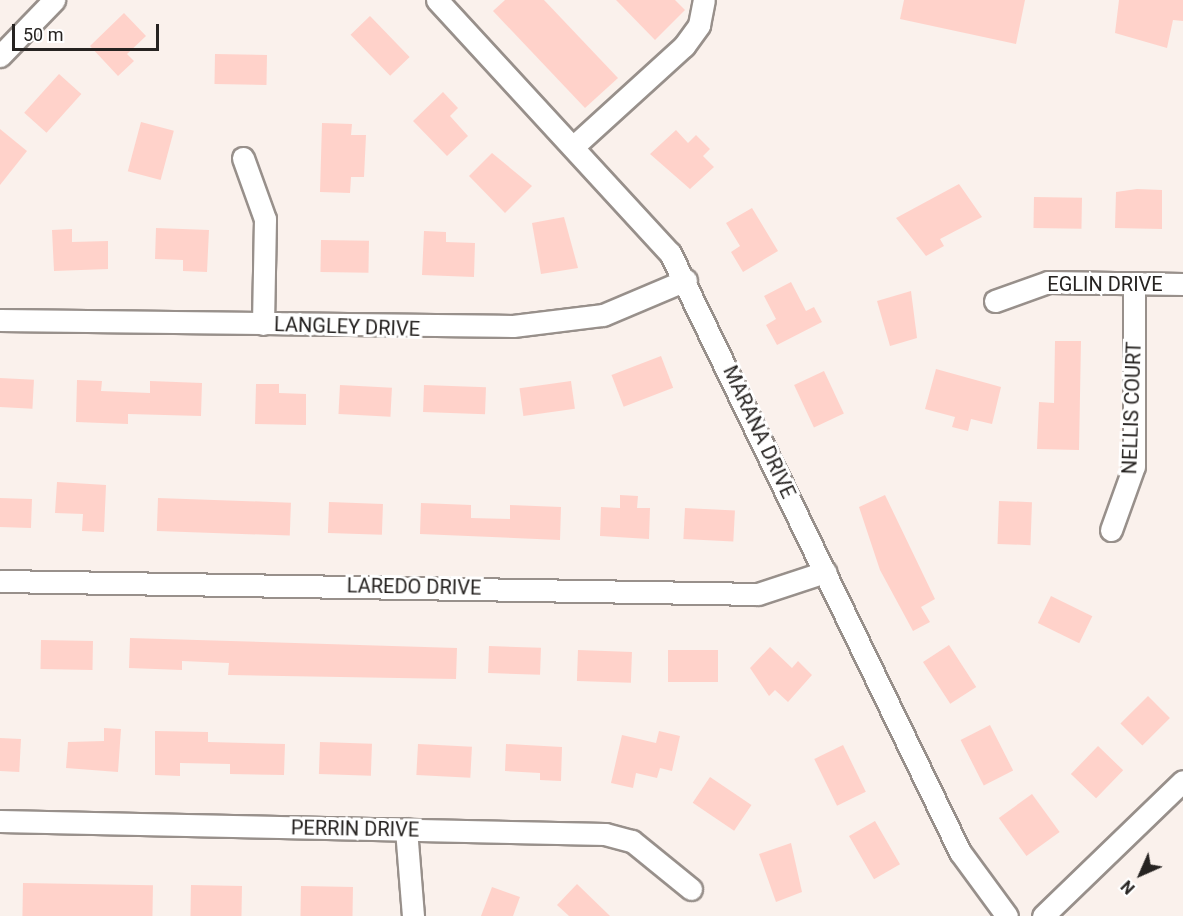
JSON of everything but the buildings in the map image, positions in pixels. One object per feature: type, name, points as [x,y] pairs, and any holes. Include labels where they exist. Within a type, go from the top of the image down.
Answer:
[{"type":"street","points":[[0,56],[54,0]]},
{"type":"street","name":"MARANA DRIVE","points":[[437,0],[647,224],[686,280],[960,852],[1007,916]]},
{"type":"street","points":[[574,146],[684,46],[699,25],[704,0]]},
{"type":"street","points":[[243,158],[265,219],[262,324]]},
{"type":"street","name":"LANGLEY DRIVE","points":[[0,320],[449,329],[572,322],[660,295],[686,280]]},
{"type":"street","name":"EGLIN DRIVE","points":[[994,301],[1048,282],[1183,284]]},
{"type":"street","name":"NELLIS COURT","points":[[1111,530],[1134,466],[1134,283]]},
{"type":"street","name":"LAREDO DRIVE","points":[[0,581],[758,594],[825,572]]},
{"type":"street","points":[[1043,916],[1183,781]]},
{"type":"street","name":"PERRIN DRIVE","points":[[0,821],[605,834],[632,841],[691,889]]},
{"type":"street","points":[[406,829],[413,916]]}]
